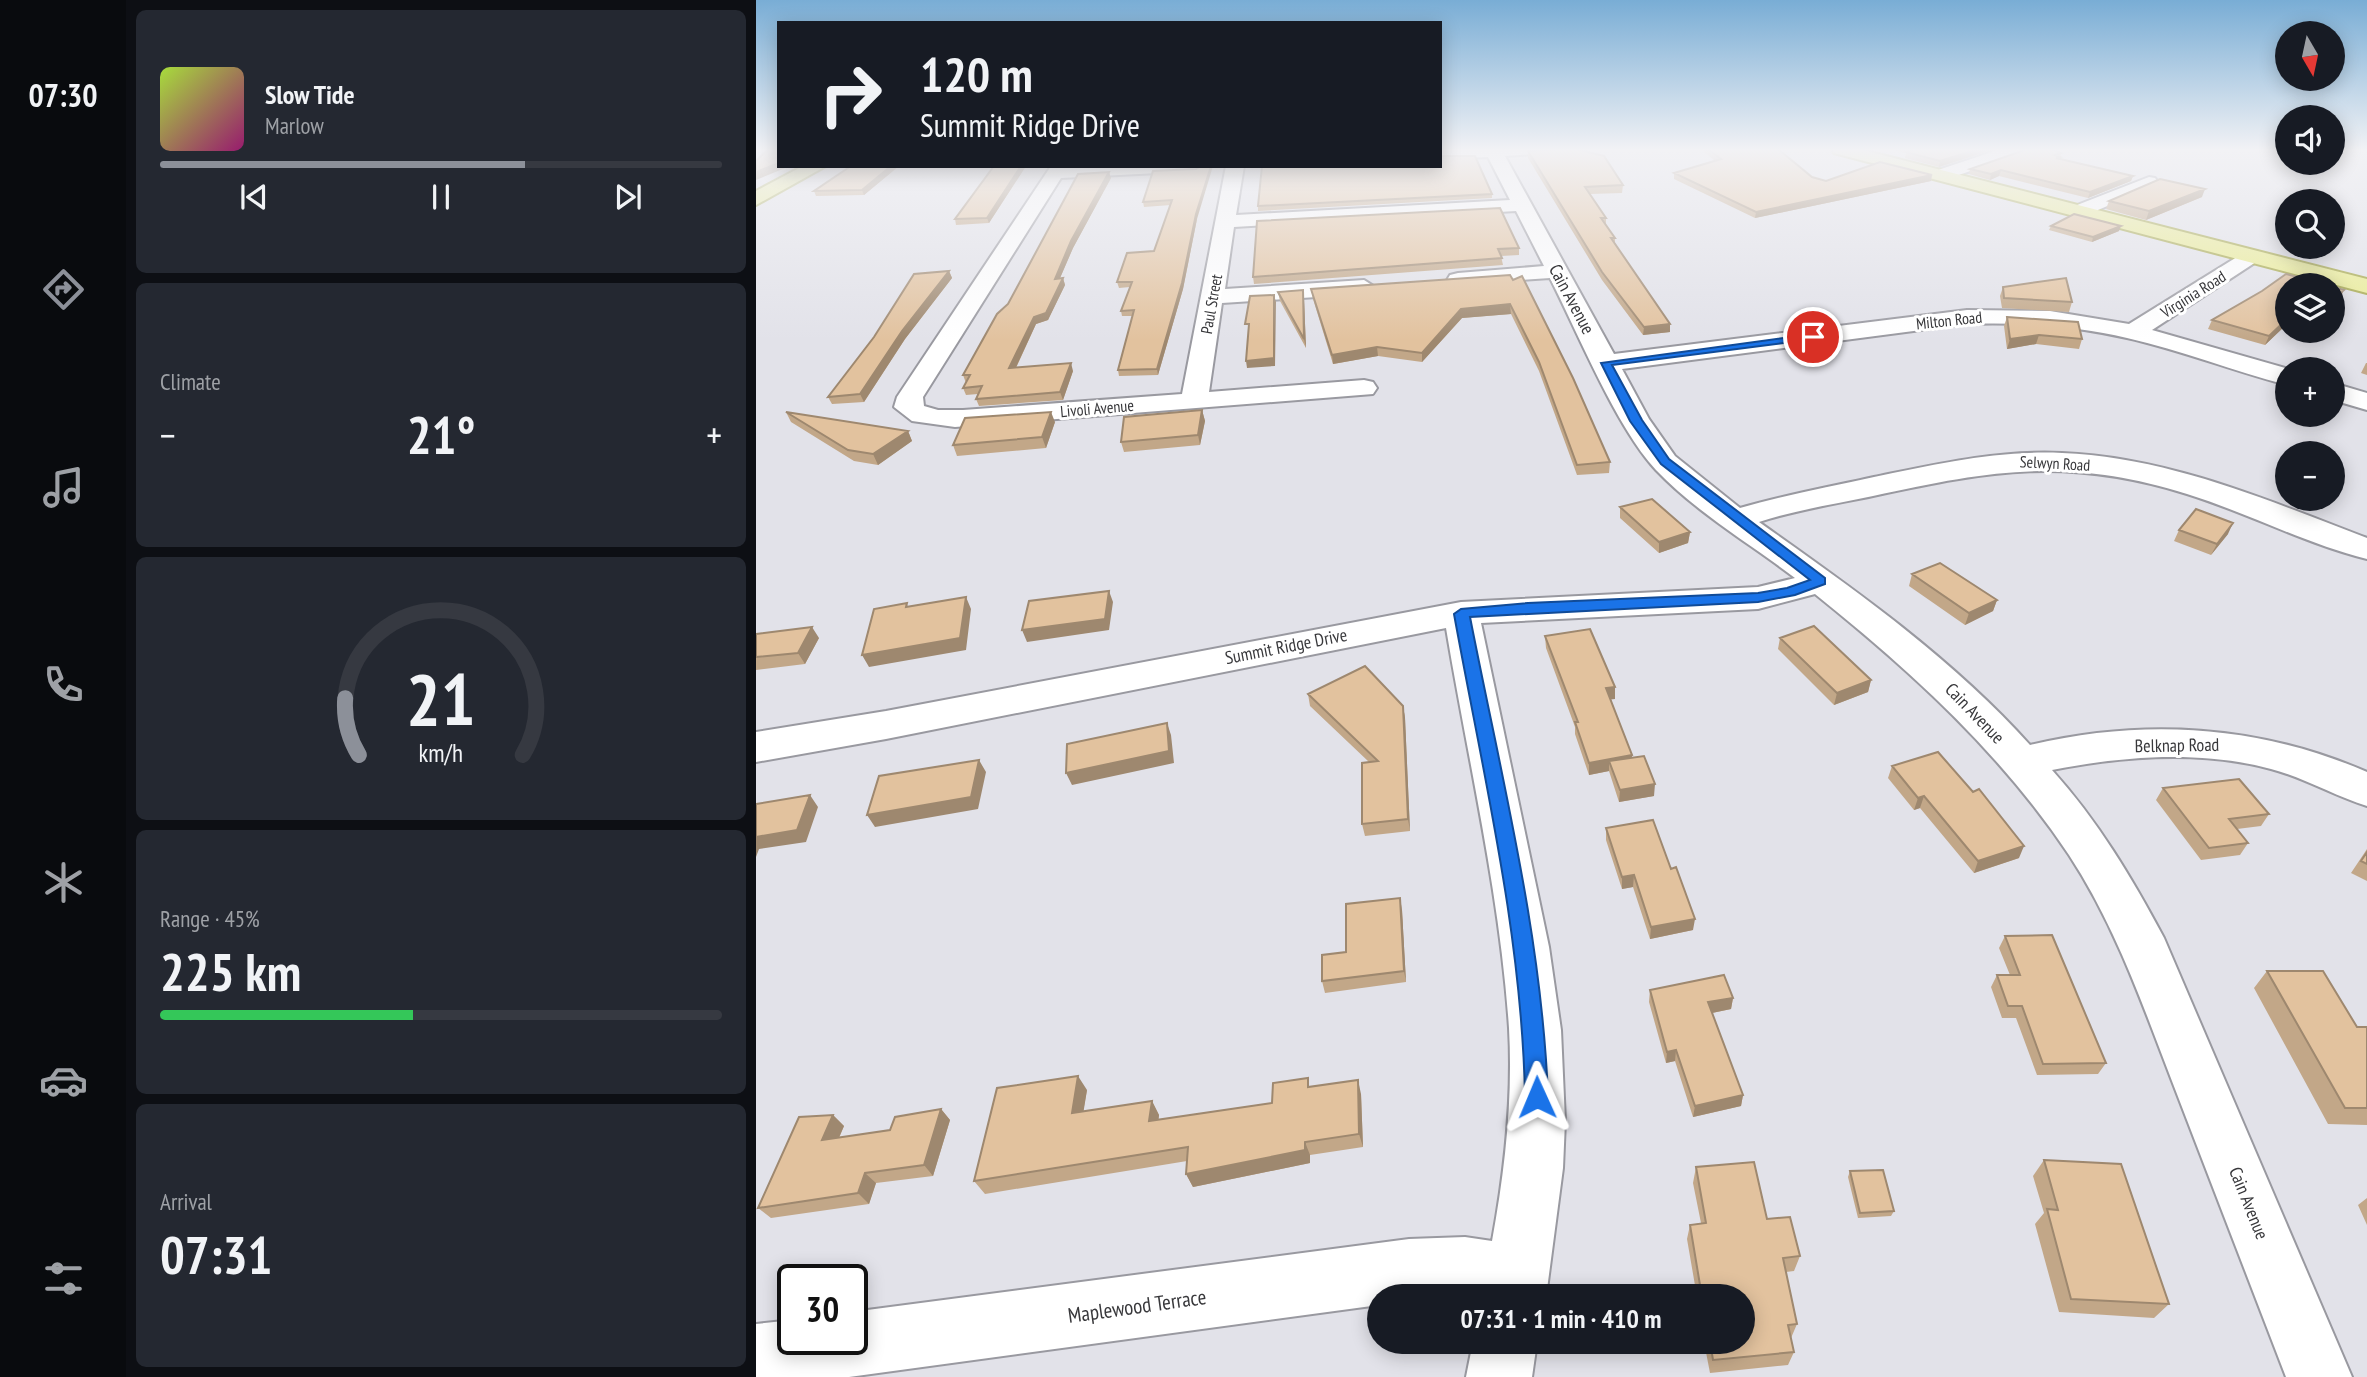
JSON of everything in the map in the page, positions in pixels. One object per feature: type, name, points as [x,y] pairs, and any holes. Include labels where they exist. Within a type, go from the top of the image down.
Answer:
[{"type":"main road","points":[[2088,213],[2367,286]]},
{"type":"street","name":"Livoli Avenue","points":[[1030,213],[910,397],[908,407],[921,415],[958,419],[1364,388]]},
{"type":"street","name":"Paul Street","points":[[1194,400],[1226,213]]},
{"type":"street","points":[[1224,222],[1377,213]]},
{"type":"street","name":"Cain Avenue","points":[[1526,213],[1657,452],[1675,472],[1926,664],[2022,762],[2092,850],[2135,925],[2319,1377]]},
{"type":"street","name":"Virginia Road","points":[[2134,331],[2252,256]]},
{"type":"street","points":[[1434,282],[1557,271]]},
{"type":"street","points":[[1213,297],[1386,286]]},
{"type":"street","name":"Milton Road","points":[[1606,363],[1982,316],[2064,318],[2134,331],[2275,373]]},
{"type":"street","points":[[2345,395],[2367,402]]},
{"type":"street","name":"Selwyn Road","points":[[1736,519],[1778,507],[1974,466],[2017,461],[2064,461],[2132,471],[2187,483],[2367,549]]},
{"type":"street","name":"Summit Ridge Drive","points":[[756,747],[886,725],[1461,614],[1528,607],[1758,598],[1790,592],[1820,581]]},
{"type":"street","points":[[1461,614],[1525,947],[1535,1030],[1537,1109],[1534,1168],[1516,1284]]},
{"type":"street","name":"Belknap Road","points":[[2022,762],[2065,753],[2144,744],[2215,743],[2281,756],[2367,790]]},
{"type":"street","name":"Maplewood Terrace","points":[[756,1357],[1409,1270],[1465,1268],[1510,1284]]},
{"type":"street","points":[[1499,1377],[1503,1354]]},
{"type":"building","points":[[959,213],[990,213],[987,218],[955,219]]},
{"type":"building","points":[[1057,213],[1086,213],[1055,279],[1063,278],[1046,313],[1034,317],[1009,368],[1071,363],[1060,392],[976,399],[982,386],[963,388],[970,375],[963,375],[997,314],[1008,304]]},
{"type":"building","points":[[1167,213],[1196,213],[1182,283],[1157,369],[1118,370],[1134,310],[1121,311],[1132,282],[1117,282],[1127,253],[1154,251]]},
{"type":"building","points":[[1402,213],[1502,213],[1519,248],[1498,249],[1502,258],[1253,277],[1257,221]]},
{"type":"building","points":[[1566,213],[1603,213],[1606,218],[1601,218],[1615,238],[1611,238],[1670,324],[1644,327],[1602,272]]},
{"type":"building","points":[[2074,214],[2121,226],[2093,237],[2051,226]]},
{"type":"building","points":[[949,271],[902,331],[860,394],[828,397],[874,337],[914,274]]},
{"type":"building","points":[[1510,275],[1513,280],[1522,276],[1573,378],[1610,462],[1577,465],[1539,362],[1510,304],[1461,309],[1422,353],[1377,347],[1332,355],[1311,289]]},
{"type":"building","points":[[2066,278],[2072,302],[2004,298],[2003,287]]},
{"type":"building","points":[[2275,282],[2275,330],[2269,336],[2212,320]]},
{"type":"building","points":[[1303,290],[1304,339],[1278,292]]},
{"type":"building","points":[[1274,295],[1274,358],[1246,361],[1249,324],[1245,324],[1250,296]]},
{"type":"building","points":[[2007,317],[2078,322],[2082,339],[2039,335],[2010,339]]},
{"type":"building","points":[[1202,410],[1198,435],[1121,442],[1124,417]]},
{"type":"building","points":[[786,412],[908,431],[873,454],[848,450]]},
{"type":"building","points":[[1051,412],[1042,437],[953,445],[965,418]]},
{"type":"building","points":[[1652,499],[1690,532],[1659,542],[1620,507]]},
{"type":"building","points":[[2196,509],[2233,523],[2217,544],[2179,530]]},
{"type":"building","points":[[1940,563],[1997,600],[1969,613],[1912,574]]},
{"type":"building","points":[[1109,591],[1105,619],[1022,630],[1029,601]]},
{"type":"building","points":[[966,597],[960,638],[862,655],[874,609],[907,603],[906,607]]},
{"type":"building","points":[[1814,626],[1871,680],[1837,693],[1780,638]]},
{"type":"building","points":[[812,627],[798,653],[756,657],[756,634]]},
{"type":"building","points":[[1590,629],[1615,687],[1606,688],[1632,755],[1589,763],[1575,722],[1578,722],[1545,636]]},
{"type":"building","points":[[1365,666],[1403,706],[1408,819],[1362,824],[1362,763],[1378,761],[1308,694]]},
{"type":"building","points":[[1167,723],[1169,751],[1066,773],[1067,744]]},
{"type":"building","points":[[1938,752],[1973,792],[1979,789],[2024,846],[1978,861],[1924,796],[1918,798],[1892,766]]},
{"type":"building","points":[[1644,756],[1655,784],[1620,790],[1609,761]]},
{"type":"building","points":[[979,760],[971,797],[867,815],[879,776]]},
{"type":"building","points":[[2239,779],[2269,814],[2229,819],[2248,843],[2209,848],[2163,788]]},
{"type":"building","points":[[810,795],[797,830],[756,837],[756,804]]},
{"type":"building","points":[[1653,820],[1671,869],[1676,867],[1695,919],[1651,927],[1634,875],[1622,877],[1606,828]]},
{"type":"building","points":[[2367,852],[2367,864],[2361,861]]},
{"type":"building","points":[[1400,898],[1404,971],[1322,981],[1322,955],[1346,952],[1346,904]]},
{"type":"building","points":[[2052,935],[2106,1063],[2043,1064],[2022,1006],[2008,1006],[1997,975],[2020,975],[2005,936]]},
{"type":"building","points":[[2267,971],[2323,971],[2357,1027],[2367,1027],[2367,1108],[2345,1108]]},
{"type":"building","points":[[1724,975],[1733,998],[1708,1002],[1743,1095],[1695,1106],[1676,1050],[1667,1052],[1650,990]]},
{"type":"building","points":[[1078,1076],[1072,1113],[1152,1101],[1149,1121],[1272,1103],[1273,1083],[1308,1078],[1308,1087],[1358,1080],[1359,1134],[1305,1142],[1305,1150],[1186,1174],[1188,1147],[974,1181],[997,1088]]},
{"type":"building","points":[[941,1109],[924,1165],[865,1173],[858,1193],[758,1208],[799,1117],[833,1115],[822,1140],[890,1130],[895,1117]]},
{"type":"building","points":[[2044,1160],[2121,1164],[2169,1304],[2071,1299],[2047,1209],[2058,1210]]},
{"type":"building","points":[[1754,1162],[1767,1219],[1790,1217],[1800,1256],[1783,1258],[1797,1324],[1788,1325],[1794,1352],[1713,1360],[1712,1354],[1755,1354],[1755,1284],[1700,1284],[1690,1225],[1706,1223],[1696,1167]]},
{"type":"building","points":[[1883,1170],[1894,1211],[1860,1213],[1850,1171]]},
{"type":"route","points":[[1537,1097],[1535,1030],[1525,947],[1461,614],[1528,607],[1758,598],[1790,592],[1820,581],[1687,482],[1665,462],[1636,421],[1606,363],[1813,337]]}]
